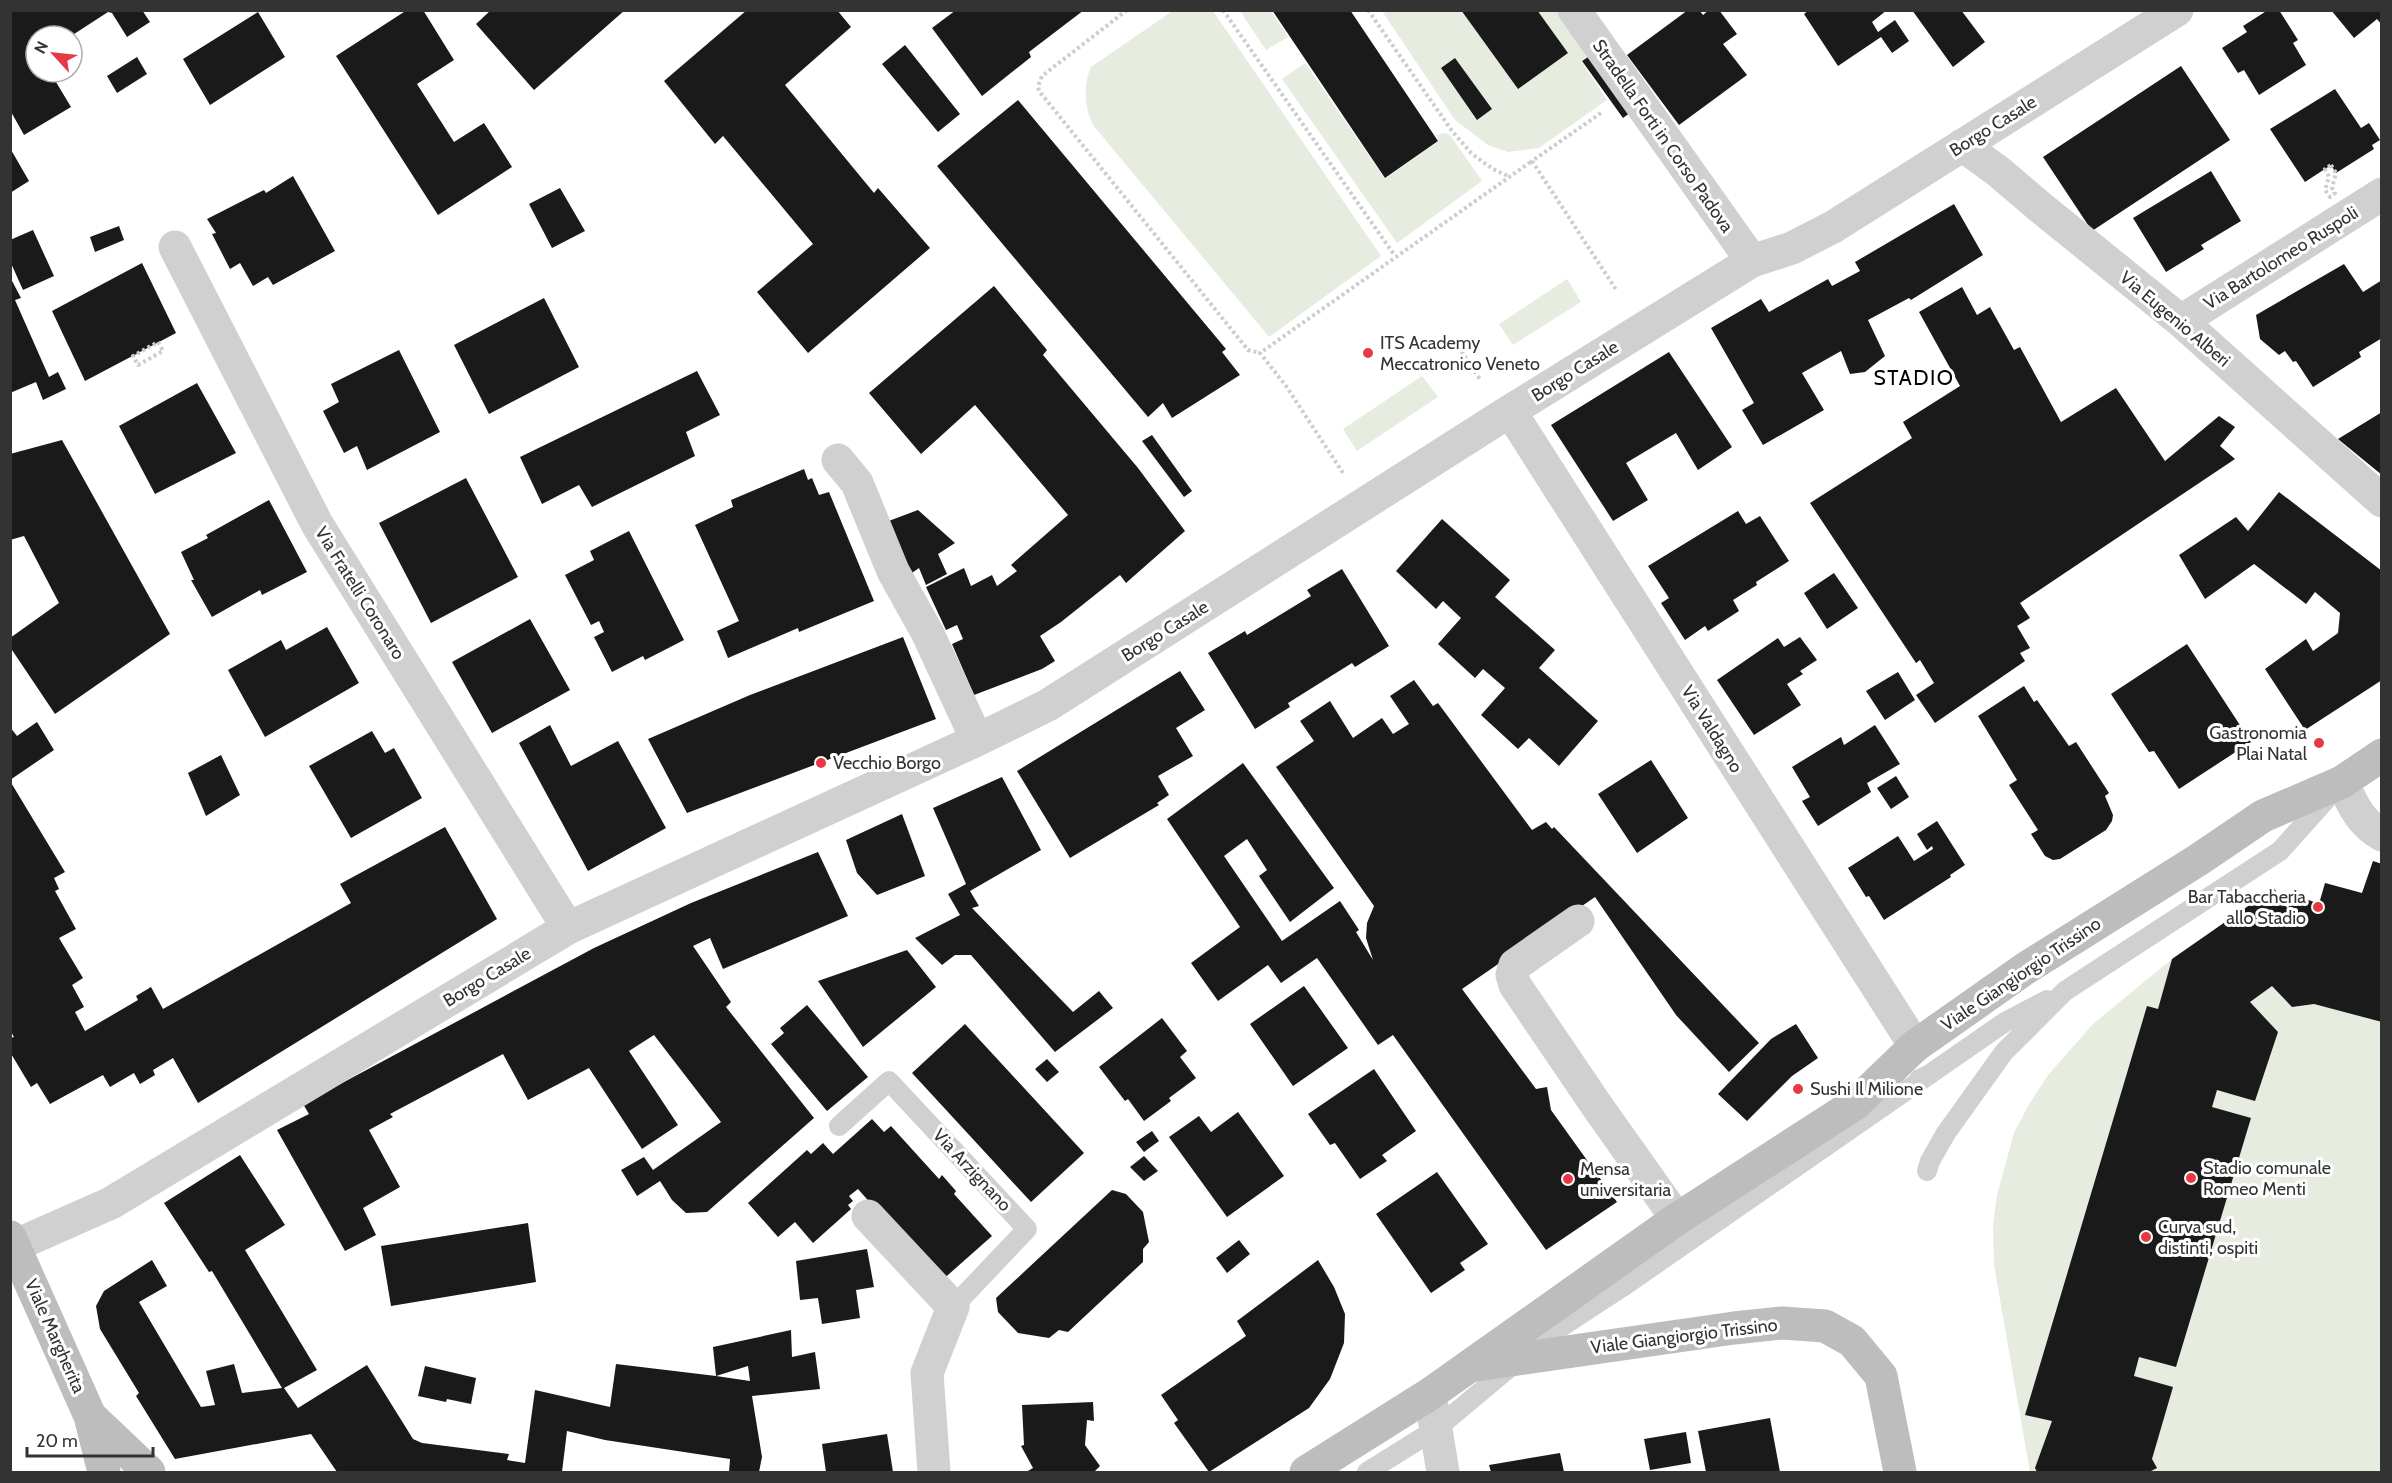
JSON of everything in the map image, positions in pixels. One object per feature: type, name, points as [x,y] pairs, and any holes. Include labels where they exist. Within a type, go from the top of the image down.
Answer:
[{"type":"street","name":"Stradella Forti in Corso Padova","points":[[1574,10],[1752,261]]},
{"type":"street","name":"Borgo Casale","points":[[12,1241],[111,1203],[568,928],[977,740],[1048,705],[1510,411],[1752,261],[1792,248],[1833,227],[2178,10]]},
{"type":"street","name":"Via Eugenio Alberi","points":[[1962,146],[2000,172],[2181,321],[2382,501]]},
{"type":"street","name":"Via Bartolomeo Ruspoli","points":[[2181,321],[2382,194]]},
{"type":"street","name":"Via Fratelli Coronaro","points":[[175,247],[317,524],[568,928]]},
{"type":"street","name":"Via Valdagno","points":[[1510,411],[1922,1060]]},
{"type":"street","points":[[838,460],[857,483],[893,571],[928,634],[977,740]]},
{"type":"street","name":"Viale Giangiorgio Trissino","points":[[1306,1473],[1430,1394],[1677,1219],[1922,1060],[2026,968],[2263,816],[2342,782],[2382,755]]},
{"type":"street","points":[[2342,782],[2356,812],[2370,828],[2382,834]]},
{"type":"street","points":[[1578,921],[1515,965],[1512,975],[1515,985],[1677,1219]]},
{"type":"street","points":[[868,1216],[953,1307]]},
{"type":"street","name":"Viale Margherita","points":[[12,1241],[90,1416],[104,1473]]},
{"type":"street","name":"Via Arzignano","points":[[934,1473],[927,1372],[953,1307]]},
{"type":"street","name":"Viale Giangiorgio Trissino","points":[[1468,1366],[1782,1323],[1825,1326],[1852,1341],[1881,1376],[1900,1473]]},
{"type":"street","points":[[1430,1394],[1443,1473]]},
{"type":"street","points":[[90,1416],[149,1473]]},
{"type":"lane","points":[[1367,1473],[1436,1429],[1546,1337],[1630,1281],[1922,1060],[2005,1022],[2065,991],[2280,851],[2342,782]]},
{"type":"lane","points":[[1927,1171],[1946,1133],[2004,1052],[2065,991]]},
{"type":"lane","name":"Via Arzignano","points":[[839,1126],[889,1081],[1027,1229],[953,1307]]},
{"type":"path","points":[[1127,10],[1042,76],[1038,86],[1040,92],[1248,350],[1260,353],[1286,386],[1343,474]]},
{"type":"path","points":[[1223,10],[1395,256]]},
{"type":"path","points":[[1368,10],[1452,131],[1472,154],[1509,177]]},
{"type":"path","points":[[1260,353],[1602,112]]},
{"type":"path","points":[[1532,161],[1617,291]]},
{"type":"path","points":[[1455,341],[1481,381]]},
{"type":"path","points":[[158,342],[163,351],[138,365],[133,356],[158,342]]},
{"type":"shaded area","points":[[1174,10],[1213,11],[1381,256],[1269,337],[1093,125],[1088,111],[1086,89],[1091,67]]},
{"type":"shaded area","points":[[1240,11],[1271,11],[1288,37],[1266,50]]},
{"type":"shaded area","points":[[1382,11],[1567,11],[1596,50],[1581,61],[1607,100],[1539,148],[1508,152],[1488,145],[1455,120]]},
{"type":"shaded area","points":[[1305,63],[1385,179],[1439,141],[1436,135],[1445,133],[1450,135],[1482,181],[1397,243],[1282,79]]},
{"type":"shaded area","points":[[1567,279],[1581,302],[1513,345],[1499,324]]},
{"type":"shaded area","points":[[1422,376],[1438,397],[1357,451],[1343,429]]},
{"type":"shaded area","name":"Stadio comunale Romeo Menti","points":[[2373,861],[2381,864],[2381,1472],[2030,1472],[1994,1265],[1993,1225],[1997,1195],[2014,1133],[2028,1106],[2048,1075],[2094,1023],[2172,959],[2274,888],[2287,908],[2301,897],[2318,904],[2325,883],[2362,893]]},
{"type":"building","points":[[10,10],[142,10],[150,22],[127,37],[112,13],[108,12],[84,28],[84,24],[24,24],[24,84],[57,84],[71,107],[24,135],[10,110]]},
{"type":"building","points":[[407,10],[423,10],[454,60],[417,84],[454,142],[484,123],[512,167],[438,215],[336,56]]},
{"type":"building","points":[[491,10],[625,10],[534,90],[476,24]]},
{"type":"building","points":[[747,10],[837,10],[851,27],[785,85],[874,193],[878,188],[930,248],[808,353],[757,292],[813,244],[723,136],[715,144],[664,81]]},
{"type":"building","points":[[956,10],[1084,10],[1029,52],[1031,57],[982,96],[932,28]]},
{"type":"building","points":[[1272,10],[1350,10],[1438,141],[1385,178]]},
{"type":"building","points":[[1461,10],[1537,10],[1568,53],[1518,89]]},
{"type":"building","points":[[1688,10],[1699,10],[1703,15],[1709,10],[1719,10],[1737,34],[1723,44],[1747,75],[1679,125],[1627,55]]},
{"type":"building","points":[[1809,10],[1887,10],[1872,22],[1878,32],[1895,20],[1909,41],[1892,53],[1881,37],[1838,66],[1804,14]]},
{"type":"building","points":[[1912,10],[1961,10],[1985,42],[1953,67]]},
{"type":"building","points":[[2268,10],[2279,10],[2298,40],[2293,43],[2306,65],[2259,95],[2244,70],[2238,73],[2222,48],[2247,32],[2243,26]]},
{"type":"building","points":[[2331,10],[2382,10],[2382,25],[2377,19],[2354,38]]},
{"type":"building","points":[[258,12],[285,57],[210,105],[183,59]]},
{"type":"building","points":[[905,45],[960,114],[938,132],[882,64]]},
{"type":"building","points":[[1597,51],[1638,107],[1623,118],[1582,61]]},
{"type":"building","points":[[137,57],[147,74],[117,93],[107,76]]},
{"type":"building","points":[[1455,58],[1492,109],[1477,120],[1441,68]]},
{"type":"building","points":[[2181,66],[2230,140],[2092,231],[2043,157]]},
{"type":"building","points":[[2335,89],[2361,128],[2369,123],[2380,140],[2372,145],[2374,149],[2336,173],[2331,165],[2305,182],[2270,129]]},
{"type":"building","points":[[1018,100],[1226,349],[1222,352],[1240,375],[1172,418],[1163,403],[1148,417],[937,166]]},
{"type":"building","points":[[10,148],[29,181],[10,193]]},
{"type":"building","points":[[2211,171],[2241,221],[2201,245],[2204,249],[2166,272],[2133,218]]},
{"type":"building","points":[[293,176],[335,251],[273,285],[268,277],[253,286],[240,263],[230,269],[212,234],[216,233],[207,219],[264,190],[266,193]]},
{"type":"building","points":[[560,188],[585,231],[552,248],[529,204]]},
{"type":"building","points":[[1954,204],[1983,255],[1911,300],[1909,298],[1868,320],[1885,356],[1865,372],[1850,374],[1841,351],[1802,373],[1824,410],[1763,445],[1742,410],[1754,403],[1711,328],[1761,299],[1769,312],[1828,279],[1832,286],[1860,271],[1855,262]]},
{"type":"building","points":[[119,226],[124,240],[95,252],[90,237]]},
{"type":"building","points":[[33,230],[54,276],[23,290],[10,261],[10,240]]},
{"type":"building","points":[[142,263],[176,333],[85,381],[52,311]]},
{"type":"building","points":[[2344,264],[2363,292],[2382,280],[2382,338],[2359,352],[2361,357],[2313,387],[2296,361],[2293,362],[2285,351],[2279,355],[2260,339],[2256,315]]},
{"type":"building","points":[[10,277],[21,298],[15,300],[49,377],[58,372],[66,389],[43,400],[36,382],[10,393]]},
{"type":"building","points":[[994,286],[1047,350],[1043,355],[1138,468],[1185,531],[1126,583],[1120,575],[1040,636],[1055,661],[1042,669],[974,695],[952,644],[963,639],[957,625],[946,630],[926,587],[964,568],[971,586],[992,575],[997,586],[1017,571],[1011,565],[1068,515],[975,405],[921,454],[869,393]]},
{"type":"building","points":[[1962,287],[1977,315],[1990,307],[2014,350],[2020,347],[2061,422],[2116,388],[2165,461],[2219,416],[2235,427],[2220,446],[2235,459],[2020,603],[2030,618],[2017,626],[2030,648],[2020,653],[2025,661],[1935,723],[1916,695],[1934,683],[1920,660],[1916,663],[1810,503],[1912,438],[1903,422],[1960,386],[1919,312]]},
{"type":"building","points":[[544,298],[579,367],[489,414],[454,345]]},
{"type":"building","points":[[399,350],[440,432],[367,470],[357,446],[344,453],[323,411],[339,402],[331,384]]},
{"type":"building","points":[[1669,352],[1732,447],[1698,470],[1676,433],[1626,463],[1648,500],[1613,521],[1551,425]]},
{"type":"building","points":[[697,371],[720,415],[686,432],[695,456],[592,507],[579,485],[542,504],[520,457]]},
{"type":"building","points":[[197,383],[236,453],[155,494],[119,426]]},
{"type":"building","points":[[2382,412],[2382,475],[2338,439]]},
{"type":"building","points":[[1152,435],[1192,491],[1184,497],[1142,441]]},
{"type":"building","points":[[62,440],[170,634],[55,714],[10,647],[10,638],[59,603],[24,536],[10,540],[10,454]]},
{"type":"building","points":[[804,469],[808,480],[812,478],[819,495],[829,492],[874,601],[799,632],[798,628],[728,658],[717,631],[739,621],[695,525],[733,507],[731,500]]},
{"type":"building","points":[[466,478],[518,577],[431,623],[379,523]]},
{"type":"building","points":[[2279,492],[2382,571],[2382,680],[2305,730],[2265,669],[2306,639],[2313,651],[2338,633],[2340,613],[2315,592],[2306,604],[2254,564],[2205,599],[2179,555],[2236,517],[2248,531]]},
{"type":"building","points":[[269,500],[307,572],[262,595],[260,590],[212,617],[191,580],[194,580],[181,552],[208,538],[206,535]]},
{"type":"building","points":[[918,510],[955,543],[938,554],[947,574],[926,585],[919,568],[909,575],[886,522]]},
{"type":"building","points":[[1738,511],[1746,524],[1760,516],[1789,561],[1733,600],[1739,611],[1708,631],[1705,626],[1685,640],[1661,603],[1669,598],[1648,566]]},
{"type":"building","points":[[1442,519],[1510,580],[1495,597],[1555,650],[1539,668],[1598,721],[1559,766],[1529,738],[1518,749],[1481,715],[1505,688],[1483,669],[1475,678],[1438,644],[1461,618],[1443,601],[1436,609],[1396,571]]},
{"type":"building","points":[[629,531],[684,640],[645,660],[643,656],[612,672],[594,637],[604,632],[599,621],[591,625],[565,575],[594,560],[590,551]]},
{"type":"building","points":[[1342,569],[1389,646],[1355,667],[1352,663],[1288,703],[1290,707],[1255,729],[1208,653],[1245,631],[1247,635],[1311,596],[1307,590]]},
{"type":"building","points":[[1834,573],[1858,608],[1827,629],[1804,593]]},
{"type":"building","points":[[530,619],[570,690],[492,733],[452,662]]},
{"type":"building","points":[[327,627],[359,683],[265,737],[228,670],[281,640],[286,650]]},
{"type":"building","points":[[903,637],[936,719],[687,813],[648,739],[750,695]]},
{"type":"building","points":[[1800,637],[1817,660],[1800,671],[1803,674],[1787,684],[1801,705],[1754,735],[1717,680],[1778,638],[1784,647]]},
{"type":"building","points":[[2187,644],[2251,742],[2179,789],[2154,751],[2149,752],[2111,694]]},
{"type":"building","points":[[1180,671],[1205,710],[1176,728],[1193,756],[1158,776],[1169,795],[1157,803],[1159,805],[1070,858],[1017,771]]},
{"type":"building","points":[[1898,672],[1915,700],[1885,720],[1866,691]]},
{"type":"building","points":[[1414,680],[1433,706],[1438,703],[1532,830],[1546,822],[1552,829],[1554,827],[1759,1043],[1729,1072],[1676,1015],[1595,897],[1462,989],[1536,1089],[1547,1087],[1551,1110],[1617,1202],[1546,1250],[1393,1035],[1378,1045],[1317,958],[1281,983],[1268,965],[1218,1001],[1191,963],[1240,927],[1167,819],[1243,763],[1334,888],[1290,922],[1259,876],[1267,870],[1247,839],[1224,856],[1282,941],[1340,901],[1359,930],[1356,932],[1373,960],[1366,938],[1367,923],[1374,906],[1276,767],[1314,741],[1300,721],[1330,701],[1353,738],[1382,718],[1393,734],[1409,724],[1390,696]]},
{"type":"building","points":[[2024,686],[2034,702],[2037,700],[2069,746],[2076,742],[2109,793],[2105,796],[2113,815],[2106,830],[2060,859],[2053,860],[2045,856],[2031,834],[2038,830],[2009,785],[2017,780],[1978,716]]},
{"type":"building","points":[[37,722],[54,750],[10,780],[10,727],[17,736]]},
{"type":"building","points":[[550,725],[571,766],[618,741],[666,828],[588,871],[519,743]]},
{"type":"building","points":[[1875,725],[1900,764],[1867,783],[1871,792],[1818,826],[1802,801],[1810,797],[1792,767],[1841,737],[1844,745]]},
{"type":"building","points":[[372,731],[385,753],[394,748],[422,798],[351,838],[309,766]]},
{"type":"building","points":[[221,755],[240,795],[206,816],[188,773]]},
{"type":"building","points":[[1651,760],[1688,818],[1637,853],[1598,794]]},
{"type":"building","points":[[1896,776],[1909,797],[1891,809],[1877,788]]},
{"type":"building","points":[[1002,777],[1041,850],[970,891],[979,906],[972,908],[1073,1012],[1099,991],[1113,1008],[1055,1052],[971,955],[955,955],[942,965],[915,938],[960,915],[948,894],[966,884],[933,808]]},
{"type":"building","points":[[10,781],[65,872],[54,878],[59,889],[55,891],[76,929],[59,938],[83,978],[72,985],[84,1007],[75,1012],[85,1031],[138,1000],[136,996],[151,987],[163,1009],[351,903],[340,884],[445,827],[497,919],[198,1103],[173,1058],[153,1070],[155,1075],[140,1084],[134,1073],[110,1087],[103,1075],[50,1104],[37,1083],[31,1087],[10,1052],[10,1038],[14,1037],[10,1030]]},
{"type":"building","points":[[902,814],[925,876],[877,895],[857,873],[846,840]]},
{"type":"building","points":[[1937,821],[1965,865],[1950,875],[1951,877],[1884,920],[1848,868],[1898,836],[1914,861],[1933,849],[1932,846],[1927,850],[1917,834]]},
{"type":"building","points":[[818,852],[848,916],[723,969],[710,938],[693,946],[731,1002],[726,1007],[814,1118],[707,1212],[686,1213],[672,1200],[660,1181],[637,1196],[621,1170],[644,1157],[653,1170],[721,1122],[654,1035],[629,1051],[678,1125],[642,1149],[589,1068],[528,1100],[503,1054],[390,1114],[393,1117],[369,1130],[400,1187],[363,1208],[376,1235],[345,1251],[277,1130],[309,1114],[303,1104],[594,948],[691,903]]},
{"type":"building","name":"Curva sud, distinti, ospiti","points":[[2373,861],[2382,864],[2382,1022],[2314,1004],[2292,1007],[2272,986],[2250,1002],[2278,1032],[2255,1101],[2217,1090],[2212,1107],[2251,1118],[2176,1367],[2139,1357],[2134,1376],[2173,1387],[2152,1459],[2157,1468],[2149,1472],[2037,1472],[2035,1468],[2052,1421],[2025,1415],[2147,1006],[2158,1009],[2172,959],[2274,888],[2287,908],[2301,897],[2319,904],[2325,883],[2362,893]]},
{"type":"building","points":[[907,950],[936,987],[863,1047],[818,981]]},
{"type":"building","points":[[1304,986],[1348,1048],[1293,1086],[1250,1024]]},
{"type":"building","points":[[807,1005],[868,1077],[827,1111],[771,1044],[784,1033],[780,1028]]},
{"type":"building","points":[[1162,1018],[1187,1051],[1180,1057],[1196,1078],[1144,1121],[1099,1067]]},
{"type":"building","points":[[965,1024],[1084,1153],[1031,1202],[912,1073]]},
{"type":"building","points":[[1796,1024],[1818,1058],[1792,1076],[1747,1121],[1718,1094],[1771,1039]]},
{"type":"building","points":[[1047,1059],[1059,1072],[1047,1082],[1035,1069]]},
{"type":"building","points":[[1374,1069],[1416,1131],[1382,1155],[1387,1161],[1360,1179],[1335,1143],[1330,1145],[1308,1114]]},
{"type":"building","points":[[1238,1112],[1284,1176],[1227,1217],[1169,1137],[1199,1116],[1211,1132]]},
{"type":"building","points":[[872,1119],[884,1132],[891,1126],[939,1179],[942,1175],[956,1191],[954,1194],[992,1236],[940,1282],[858,1189],[849,1196],[853,1201],[848,1205],[851,1209],[813,1243],[795,1222],[778,1237],[748,1203],[807,1150],[811,1154],[823,1143],[833,1154]]},
{"type":"building","points":[[1152,1131],[1159,1141],[1144,1152],[1136,1142]]},
{"type":"building","points":[[240,1155],[285,1225],[245,1250],[317,1370],[284,1388],[298,1408],[367,1365],[413,1439],[422,1443],[509,1454],[507,1460],[525,1463],[535,1390],[610,1407],[616,1364],[716,1376],[713,1347],[791,1330],[792,1357],[815,1352],[820,1389],[752,1396],[762,1457],[759,1472],[729,1472],[730,1459],[605,1440],[567,1431],[562,1472],[337,1472],[311,1434],[175,1459],[136,1396],[139,1393],[100,1329],[96,1306],[104,1291],[152,1260],[167,1286],[139,1302],[201,1407],[215,1405],[206,1371],[234,1364],[242,1393],[282,1388],[212,1271],[209,1272],[164,1203]],"holes":[[[748,1366],[750,1381],[716,1376]]]},
{"type":"building","points":[[1144,1156],[1158,1171],[1144,1181],[1130,1167]]},
{"type":"building","points":[[1437,1172],[1488,1244],[1460,1263],[1465,1270],[1431,1293],[1376,1214]]},
{"type":"building","points":[[1112,1190],[1126,1194],[1143,1212],[1149,1242],[1143,1249],[1143,1262],[1068,1332],[1059,1330],[1049,1338],[1018,1333],[998,1312],[996,1298]]},
{"type":"building","points":[[528,1223],[536,1282],[391,1306],[381,1246]]},
{"type":"building","points":[[1239,1240],[1250,1254],[1227,1273],[1216,1258]]},
{"type":"building","points":[[867,1249],[874,1287],[856,1290],[860,1318],[822,1324],[818,1298],[800,1300],[796,1261]]},
{"type":"building","points":[[1318,1260],[1334,1287],[1345,1314],[1344,1343],[1330,1379],[1309,1408],[1209,1472],[1174,1423],[1178,1420],[1161,1395],[1246,1336],[1237,1321]]},
{"type":"building","points":[[425,1366],[476,1378],[471,1404],[418,1396]]},
{"type":"building","points":[[1093,1402],[1094,1421],[1087,1420],[1085,1445],[1100,1466],[1094,1472],[1026,1472],[1033,1468],[1021,1446],[1024,1445],[1022,1405]]},
{"type":"building","points":[[1770,1418],[1780,1472],[1706,1472],[1698,1431]]},
{"type":"building","points":[[1686,1432],[1691,1463],[1650,1470],[1644,1439]]},
{"type":"building","points":[[887,1434],[893,1472],[826,1472],[822,1444]]},
{"type":"building","points":[[1560,1453],[1564,1472],[1491,1472],[1489,1465]]},
{"type":"place","name":"ITS Academy Meccatronico Veneto","points":[[1368,353]]},
{"type":"place","name":"Gastronomia Plai Natal","points":[[2319,743]]},
{"type":"place","name":"Vecchio Borgo","points":[[821,763]]},
{"type":"place","name":"Bar Tabaccheria allo Stadio","points":[[2318,907]]},
{"type":"place","name":"Sushi Il Milione","points":[[1798,1089]]},
{"type":"place","name":"Stadio comunale Romeo Menti","points":[[2191,1178]]},
{"type":"place","name":"Mensa universitaria","points":[[1568,1179]]},
{"type":"place","name":"Curva sud, distinti, ospiti","points":[[2146,1237]]},
{"type":"district","name":"STADIO","points":[[1914,378]]}]
